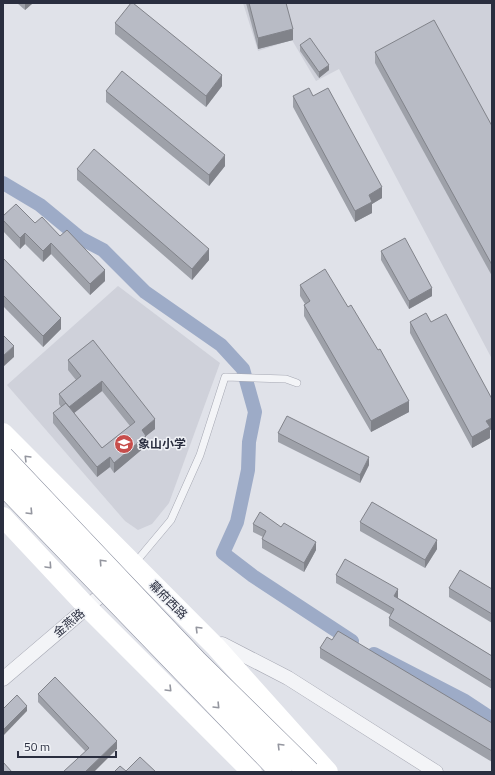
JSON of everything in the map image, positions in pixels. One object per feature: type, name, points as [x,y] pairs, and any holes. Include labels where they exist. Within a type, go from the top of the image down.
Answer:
[{"type":"highway","name":"幕府西路","points":[[3,457],[196,661],[308,772]]},
{"type":"highway","points":[[3,484],[281,772]]},
{"type":"main road","name":"幕府西路","points":[[3,433],[216,647],[328,772]]},
{"type":"main road","points":[[31,546],[46,546],[56,543],[65,534],[72,519],[71,502]]},
{"type":"main road","points":[[3,517],[88,608],[252,772]]},
{"type":"main road","points":[[114,584],[203,675],[240,698],[266,703]]},
{"type":"main road","points":[[146,665],[146,650],[155,641],[170,641]]},
{"type":"street","name":"金燕路","points":[[3,679],[88,608],[134,565]]},
{"type":"street","points":[[216,647],[222,644],[288,678],[436,772]]},
{"type":"lane","points":[[134,565],[171,520],[200,455],[225,377],[286,379],[297,383]]},
{"type":"shaded area","points":[[243,3],[492,3],[492,359],[339,69],[316,81],[292,40],[258,51]]},
{"type":"shaded area","name":"象山小学","points":[[118,286],[220,363],[169,503],[152,524],[138,530],[125,521],[7,385]]},
{"type":"building","points":[[131,3],[133,3],[222,75],[206,96],[115,23]]},
{"type":"building","points":[[249,3],[286,3],[293,29],[258,38]]},
{"type":"building","points":[[434,20],[492,126],[492,265],[375,52]]},
{"type":"building","points":[[310,38],[329,65],[319,72],[300,45]]},
{"type":"building","points":[[122,71],[225,155],[209,175],[106,91]]},
{"type":"building","points":[[309,88],[313,96],[328,88],[382,187],[369,195],[372,202],[355,211],[293,96]]},
{"type":"building","points":[[94,149],[209,249],[192,269],[77,169]]},
{"type":"building","points":[[16,204],[35,223],[42,217],[60,236],[67,230],[105,270],[90,284],[51,243],[43,251],[25,233],[20,238],[3,220],[3,216]]},
{"type":"building","points":[[405,238],[432,288],[409,301],[381,251]]},
{"type":"building","points":[[3,258],[61,318],[43,336],[3,295]]},
{"type":"building","points":[[325,269],[348,307],[351,305],[378,350],[380,349],[409,401],[371,421],[304,305],[310,301],[300,285]]},
{"type":"building","points":[[426,313],[431,322],[446,314],[492,399],[492,418],[486,421],[490,427],[472,437],[410,322]]},
{"type":"building","points":[[3,335],[14,346],[3,356]]},
{"type":"building","points":[[93,340],[155,419],[142,430],[146,436],[114,463],[110,457],[97,467],[53,413],[66,403],[59,394],[81,376],[68,360]],"holes":[[[102,381],[135,422],[102,448],[69,407]]]},
{"type":"building","points":[[287,416],[369,457],[360,475],[278,433]]},
{"type":"building","points":[[372,502],[437,540],[425,560],[360,522]]},
{"type":"building","points":[[260,512],[281,527],[284,523],[316,542],[304,563],[262,539],[266,531],[253,524]]},
{"type":"building","points":[[345,559],[398,589],[394,596],[492,656],[492,681],[389,618],[394,609],[336,575]]},
{"type":"building","points":[[460,570],[492,589],[492,614],[449,588]]},
{"type":"building","points":[[338,631],[492,723],[492,751],[320,648],[327,637],[332,640]]},
{"type":"building","points":[[55,677],[117,741],[85,772],[63,772],[89,748],[38,694]]},
{"type":"building","points":[[17,695],[27,706],[3,730],[3,709]]},
{"type":"building","points":[[140,757],[156,772],[114,772],[120,766],[126,771]]},
{"type":"building","points":[[3,762],[12,772],[3,772]]},
{"type":"waterway","points":[[3,183],[40,205],[80,238],[103,250],[145,292],[221,345],[243,369],[255,412],[249,442],[248,470],[237,522],[223,553],[253,576],[352,641]]},
{"type":"waterway","points":[[374,654],[465,701],[492,719]]},
{"type":"place","name":"象山小学","points":[[124,444]]}]
